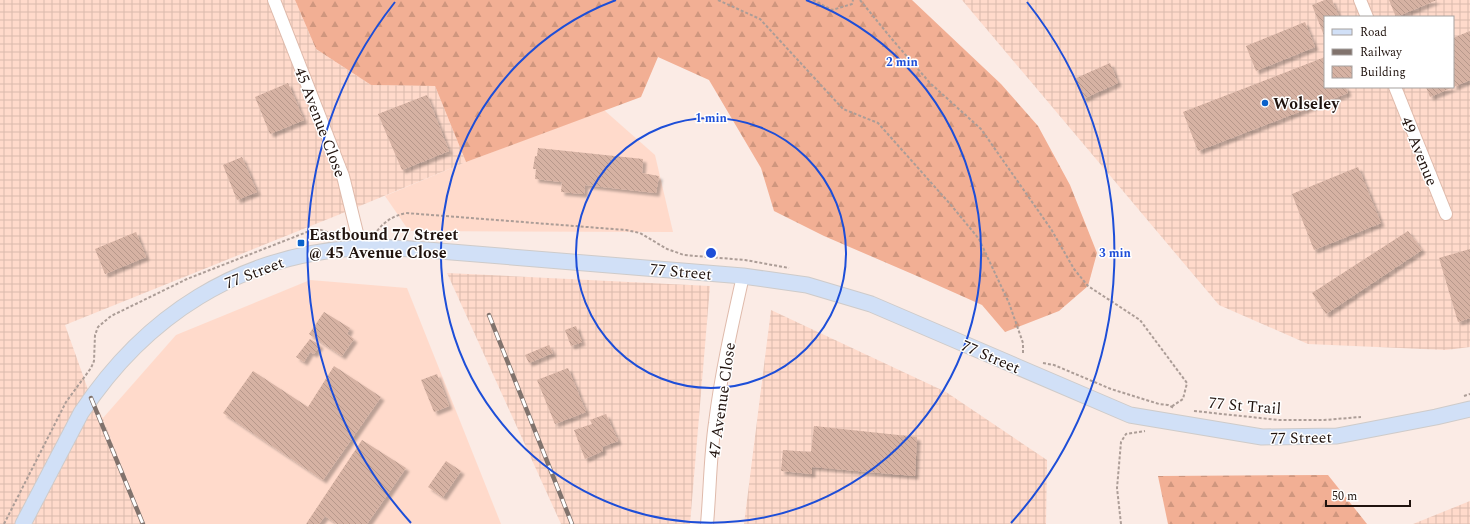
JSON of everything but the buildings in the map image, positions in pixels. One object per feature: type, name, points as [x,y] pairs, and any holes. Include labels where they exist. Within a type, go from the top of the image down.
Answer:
[{"type":"main road","name":"77 Street","points":[[23,524],[81,413],[91,398],[142,338],[161,322],[192,300],[215,287],[239,275],[270,263],[320,252],[357,248],[427,250],[743,276],[807,286],[871,304],[1130,415],[1262,438],[1337,436],[1436,418],[1470,409]]},
{"type":"main road","name":"77 Street","points":[[1436,418],[1466,401]]},
{"type":"street","name":"45 Avenue Close","points":[[274,0],[343,176],[357,233],[357,248]]},
{"type":"street","points":[[1360,0],[1367,16]]},
{"type":"street","name":"49 Avenue","points":[[1395,88],[1446,214]]},
{"type":"street","name":"47 Avenue Close","points":[[707,524],[717,403],[721,377],[743,276]]},
{"type":"path","points":[[718,0],[760,19],[843,109],[878,123],[979,239],[1010,303],[1023,343],[1024,370]]},
{"type":"path","points":[[813,0],[832,10],[852,4],[853,0]]},
{"type":"path","points":[[860,0],[930,83],[980,129],[1052,229],[1074,269],[1088,286],[1140,320],[1187,383],[1183,399],[1171,407]]},
{"type":"path","points":[[1039,362],[1054,366],[1111,389],[1176,409]]},
{"type":"path","points":[[1466,401],[1470,394]]},
{"type":"path","name":"77 St Trail","points":[[1192,411],[1279,420],[1324,420],[1365,417]]},
{"type":"path","points":[[1121,524],[1117,488],[1121,442],[1126,434],[1151,430],[1153,419]]},
{"type":"shaded area","points":[[0,0],[295,0],[316,49],[371,85],[435,86],[466,162],[65,325],[91,398],[103,418],[145,524],[0,524]]},
{"type":"shaded area","points":[[962,0],[1470,0],[1470,347],[1446,350],[1308,344],[1219,305]]},
{"type":"shaded area","points":[[604,110],[655,155],[673,232],[409,231],[385,196],[466,162]]},
{"type":"shaded area","points":[[447,273],[710,286],[690,524],[561,524]]},
{"type":"shaded area","points":[[310,280],[407,288],[501,524],[145,524],[103,418],[176,335]]},
{"type":"shaded area","points":[[771,310],[946,392],[1047,460],[1046,524],[744,524]]},
{"type":"shaded area","points":[[1470,501],[1470,524],[1413,524]]},
{"type":"green space","points":[[295,0],[912,0],[1001,84],[1038,126],[1070,185],[1097,253],[1088,286],[1059,311],[1005,332],[982,305],[824,236],[774,211],[761,168],[709,80],[658,57],[641,97],[466,162],[435,86],[371,85],[316,49]]},
{"type":"green space","points":[[1328,475],[1367,524],[1168,524],[1158,476]]},
{"type":"railway","points":[[489,315],[572,524]]},
{"type":"railway","points":[[91,398],[143,524]]},
{"type":"place","name":"Wolseley","points":[[1265,103]]},
{"type":"place","name":"Eastbound 77 Street @ 45 Avenue Close","points":[[301,243]]}]
